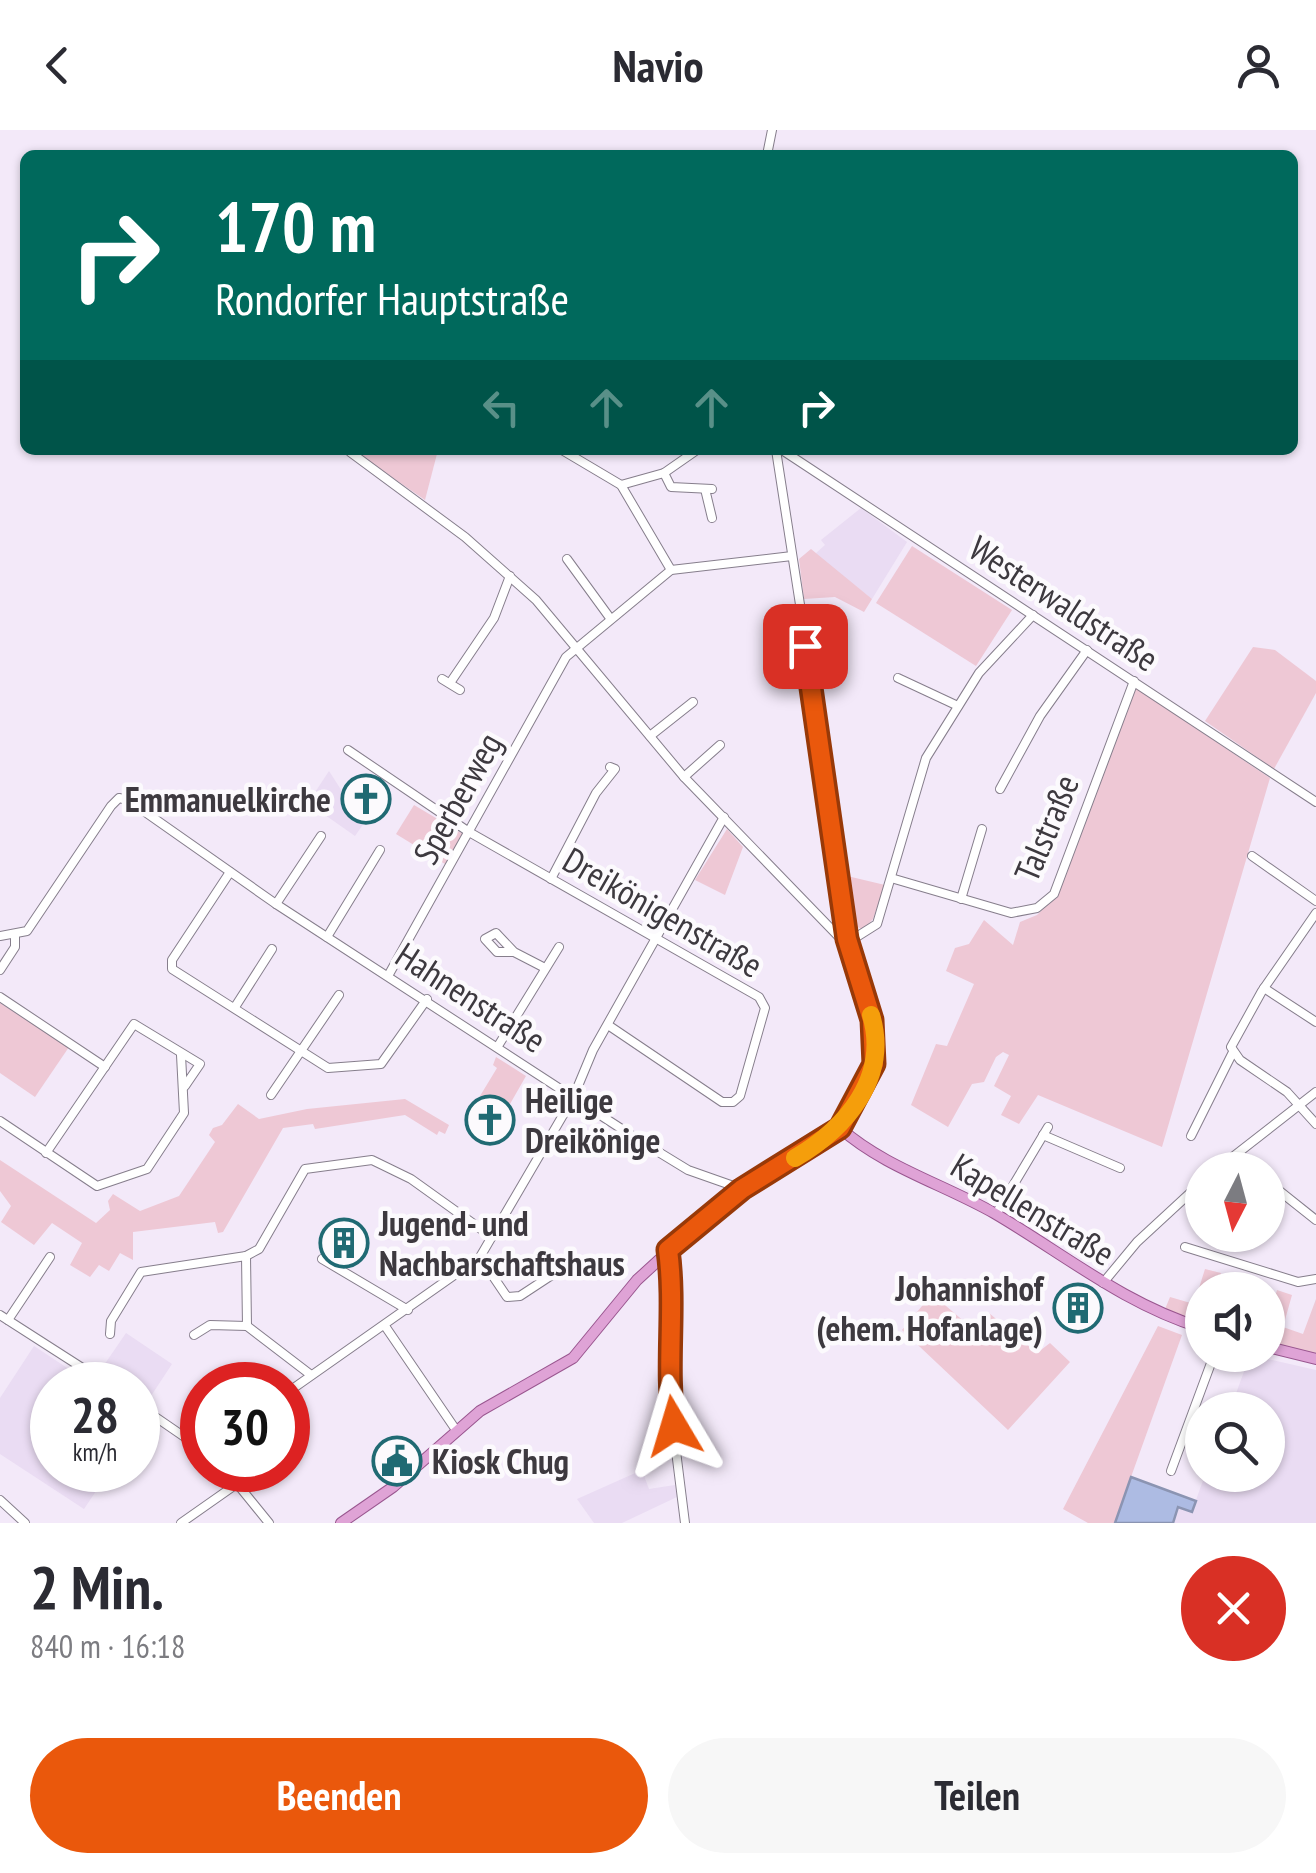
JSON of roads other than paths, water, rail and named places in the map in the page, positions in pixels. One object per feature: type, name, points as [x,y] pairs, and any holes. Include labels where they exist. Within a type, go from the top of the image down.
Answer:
[{"type":"main road","points":[[342,1523],[393,1487],[456,1430],[573,1358],[637,1280],[668,1250],[742,1189],[840,1128]]},
{"type":"main road","name":"Kapellenstraße","points":[[840,1128],[874,1155],[996,1214],[1103,1283],[1160,1314],[1185,1322]]},
{"type":"main road","points":[[1285,1351],[1316,1359]]},
{"type":"street","points":[[354,455],[465,537],[536,600],[684,776],[832,933],[847,939],[876,924],[917,779],[958,706],[997,650],[1033,616]]},
{"type":"street","points":[[570,455],[621,485],[670,570],[792,556]]},
{"type":"street","points":[[621,485],[664,473],[691,455]]},
{"type":"street","points":[[780,455],[847,939],[876,1044],[869,1079],[840,1128]]},
{"type":"street","name":"Westerwaldstraße","points":[[787,455],[1316,802]]},
{"type":"street","points":[[664,473],[672,487],[709,489],[712,518]]},
{"type":"street","points":[[852,509],[861,502]]},
{"type":"street","points":[[568,559],[610,618]]},
{"type":"street","name":"Sperberweg","points":[[388,976],[574,649],[670,570]]},
{"type":"street","points":[[460,690],[446,681],[475,640],[482,640],[510,576]]},
{"type":"street","points":[[1000,789],[1040,716],[1087,650]]},
{"type":"street","points":[[898,678],[958,706]]},
{"type":"street","name":"Talstraße","points":[[892,878],[1021,914],[1044,904],[1054,894],[1134,682]]},
{"type":"street","points":[[650,736],[693,702]]},
{"type":"street","points":[[684,776],[720,745]]},
{"type":"street","name":"Dreikönigenstraße","points":[[348,750],[469,832],[656,938],[763,1002],[765,1008],[740,1096],[733,1102],[722,1102],[608,1025]]},
{"type":"street","points":[[551,879],[596,792],[615,770],[610,766]]},
{"type":"street","name":"Hahnenstraße","points":[[15,936],[27,931],[119,798],[573,1098],[688,1170],[742,1189]]},
{"type":"street","points":[[194,1334],[210,1325],[246,1326],[311,1375],[480,1257],[573,1098],[608,1025],[724,818]]},
{"type":"street","points":[[961,899],[982,829]]},
{"type":"street","points":[[276,904],[321,836]]},
{"type":"street","points":[[327,937],[380,850]]},
{"type":"street","points":[[1252,856],[1316,901]]},
{"type":"street","points":[[230,872],[172,960],[172,968],[328,1068],[381,1064],[426,1000]]},
{"type":"street","points":[[1191,1136],[1233,1052],[1232,1041],[1316,914]]},
{"type":"street","points":[[0,936],[15,936],[15,948],[0,970]]},
{"type":"street","points":[[498,1046],[558,947]]},
{"type":"street","points":[[234,1007],[272,949]]},
{"type":"street","points":[[514,952],[545,968]]},
{"type":"street","points":[[1264,988],[1316,1022]]},
{"type":"street","points":[[271,1095],[339,995]]},
{"type":"street","points":[[0,997],[105,1067]]},
{"type":"street","points":[[46,1153],[134,1024],[200,1064],[186,1086]]},
{"type":"street","points":[[1233,1052],[1316,1124]]},
{"type":"street","points":[[0,1122],[97,1186],[147,1169],[187,1108],[181,1054]]},
{"type":"street","points":[[1239,1152],[1316,1092]]},
{"type":"street","points":[[996,1214],[1046,1131],[1120,1168]]},
{"type":"street","points":[[110,1334],[111,1321],[141,1272],[246,1256],[258,1249],[277,1219],[277,1210],[305,1169],[372,1160],[411,1179],[492,1237]]},
{"type":"street","points":[[1285,1195],[1316,1220]]},
{"type":"street","points":[[1103,1283],[1138,1242],[1185,1198]]},
{"type":"street","points":[[668,1250],[673,1287],[668,1387],[685,1523]]},
{"type":"street","points":[[1204,1252],[1298,1282],[1316,1279]]},
{"type":"street","points":[[246,1256],[246,1326]]},
{"type":"street","points":[[50,1257],[4,1317],[73,1362]]},
{"type":"street","points":[[480,1257],[507,1297],[520,1296],[555,1273]]},
{"type":"street","points":[[322,1258],[408,1310]]},
{"type":"street","points":[[385,1326],[456,1430]]},
{"type":"street","points":[[1171,1471],[1208,1372]]},
{"type":"street","points":[[180,1523],[225,1492]]},
{"type":"street","points":[[245,1492],[269,1523]]},
{"type":"street","points":[[0,1500],[25,1523]]},
{"type":"water","points":[[1131,1477],[1196,1501],[1192,1512],[1178,1507],[1173,1523],[1115,1523]]},
{"type":"place","name":"Emmanuelkirche","points":[[366,799]]},
{"type":"place","name":"Heilige Dreikönige","points":[[490,1120]]},
{"type":"place","name":"Jugend- und Nachbarschaftshaus","points":[[344,1243]]},
{"type":"place","name":"Johannishof (ehem. Hofanlage)","points":[[1078,1308]]},
{"type":"place","name":"Kiosk Chug","points":[[397,1461]]}]
